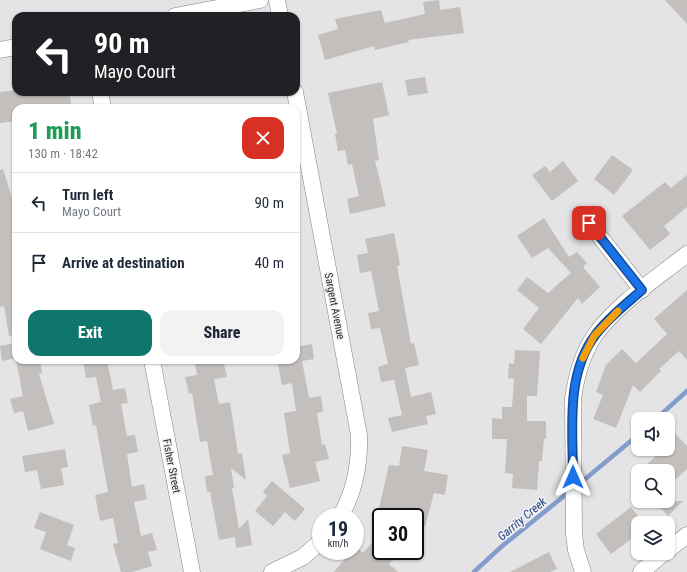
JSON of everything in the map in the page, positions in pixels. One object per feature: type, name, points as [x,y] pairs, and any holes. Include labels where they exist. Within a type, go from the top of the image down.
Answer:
[{"type":"street","points":[[196,12],[260,0]]},
{"type":"street","points":[[278,0],[280,12]]},
{"type":"street","points":[[0,50],[12,48]]},
{"type":"street","name":"Sargent Avenue","points":[[300,119],[359,435],[359,468],[350,497],[344,508]]},
{"type":"street","points":[[589,223],[642,290]]},
{"type":"street","points":[[583,572],[576,550],[573,501],[573,399],[575,383],[580,366],[594,336],[606,322],[642,290],[687,254]]},
{"type":"street","name":"Fisher Street","points":[[153,364],[192,572]]},
{"type":"street","points":[[675,544],[687,535]]},
{"type":"street","points":[[272,572],[303,556],[312,548]]},
{"type":"street","points":[[641,572],[656,560]]},
{"type":"building","points":[[439,0],[440,10],[460,7],[464,33],[408,40],[409,42],[375,50],[374,46],[325,60],[318,35],[338,29],[335,19],[381,10],[385,23],[425,14],[423,2]]},
{"type":"building","points":[[665,0],[687,0],[687,24]]},
{"type":"building","points":[[425,77],[428,93],[408,96],[405,80]]},
{"type":"building","points":[[382,82],[389,115],[373,119],[379,160],[375,161],[386,206],[350,214],[347,199],[359,196],[352,164],[348,165],[345,150],[338,151],[335,134],[337,134],[328,93]]},
{"type":"building","points":[[12,90],[12,96],[70,96],[71,104],[12,104],[12,122],[0,123],[0,92]]},
{"type":"building","points":[[612,155],[633,170],[614,195],[594,179]]},
{"type":"building","points":[[563,161],[578,181],[552,201],[532,175],[545,166],[550,172]]},
{"type":"building","points":[[3,169],[12,198],[12,336],[9,336],[4,306],[0,307],[0,170]]},
{"type":"building","points":[[687,175],[687,207],[664,226],[670,234],[650,250],[622,216],[665,182],[671,188]]},
{"type":"building","points":[[544,218],[569,257],[577,252],[587,263],[583,267],[600,287],[582,304],[578,298],[541,344],[523,329],[539,308],[517,290],[527,277],[548,293],[571,273],[548,248],[532,258],[517,236]]},
{"type":"building","points":[[394,233],[400,265],[397,266],[411,344],[414,343],[419,365],[405,368],[411,397],[431,392],[436,414],[426,416],[428,424],[392,432],[388,418],[402,415],[394,380],[381,382],[378,367],[388,364],[380,328],[371,329],[368,313],[379,311],[371,271],[360,273],[357,255],[368,253],[365,239]]},
{"type":"building","points":[[687,290],[687,360],[679,351],[659,369],[661,371],[640,392],[633,385],[616,428],[593,419],[603,395],[596,392],[606,365],[622,349],[636,363],[667,334],[654,319]]},
{"type":"building","points":[[12,344],[12,359],[2,361],[0,346]]},
{"type":"building","points":[[312,344],[314,359],[302,361],[309,398],[321,396],[323,412],[317,413],[322,445],[325,444],[329,459],[315,462],[320,481],[290,488],[282,455],[290,453],[284,413],[296,411],[292,383],[282,385],[278,364],[300,364],[300,346]]},
{"type":"building","points":[[515,350],[540,351],[537,396],[527,396],[527,421],[546,421],[546,439],[544,439],[542,461],[539,461],[537,490],[512,488],[513,474],[505,473],[507,439],[492,439],[492,418],[502,419],[502,407],[512,407],[514,379],[508,378],[509,363],[514,364]]},
{"type":"building","points":[[17,364],[41,364],[42,373],[39,374],[54,424],[28,431],[23,411],[14,413],[10,399],[23,396]]},
{"type":"building","points":[[84,364],[108,364],[113,390],[125,388],[128,403],[121,404],[127,436],[135,435],[138,452],[127,454],[132,487],[144,484],[147,499],[134,502],[141,536],[152,533],[157,550],[148,552],[152,566],[132,572],[121,572],[113,544],[118,543],[113,518],[100,521],[95,495],[108,492],[96,425],[93,426],[89,405],[101,402],[96,377],[86,378]]},
{"type":"building","points":[[195,364],[224,364],[227,377],[214,379],[219,404],[230,402],[238,454],[242,453],[246,480],[231,468],[234,488],[232,488],[239,529],[248,519],[252,545],[236,548],[235,537],[219,540],[210,492],[207,492],[205,476],[213,475],[207,441],[200,442],[192,393],[189,394],[185,377],[197,375]]},
{"type":"building","points":[[675,433],[687,446],[687,469],[675,480],[675,464],[647,464],[656,456],[675,456]]},
{"type":"building","points":[[402,446],[428,450],[424,471],[448,475],[445,495],[434,493],[425,527],[424,508],[379,508],[389,465],[399,466]]},
{"type":"building","points":[[65,449],[68,467],[61,468],[64,485],[41,489],[37,470],[25,472],[22,456]]},
{"type":"building","points":[[272,481],[305,509],[295,521],[285,512],[273,526],[255,511],[267,496],[263,492]]},
{"type":"building","points":[[675,501],[683,501],[668,516],[661,508],[675,508]]},
{"type":"building","points":[[631,507],[638,516],[631,516],[631,539],[611,554],[596,534]]},
{"type":"building","points":[[40,512],[74,525],[67,545],[75,548],[71,561],[40,549],[46,532],[34,528]]},
{"type":"building","points":[[372,542],[372,560],[392,560],[389,564],[398,572],[334,572],[344,560],[364,560],[364,552]]},
{"type":"building","points":[[549,552],[557,569],[550,572],[510,572]]},
{"type":"waterway","name":"Garrity Creek","points":[[664,412],[687,391]]},
{"type":"waterway","name":"Garrity Creek","points":[[578,485],[631,441]]},
{"type":"waterway","name":"Garrity Creek","points":[[474,572],[501,547],[569,492]]},
{"type":"slow traffic","points":[[583,358],[594,336],[618,311]]},
{"type":"route","points":[[573,477],[573,399],[575,383],[580,366],[586,350],[594,336],[606,322],[642,290],[589,223]]}]
